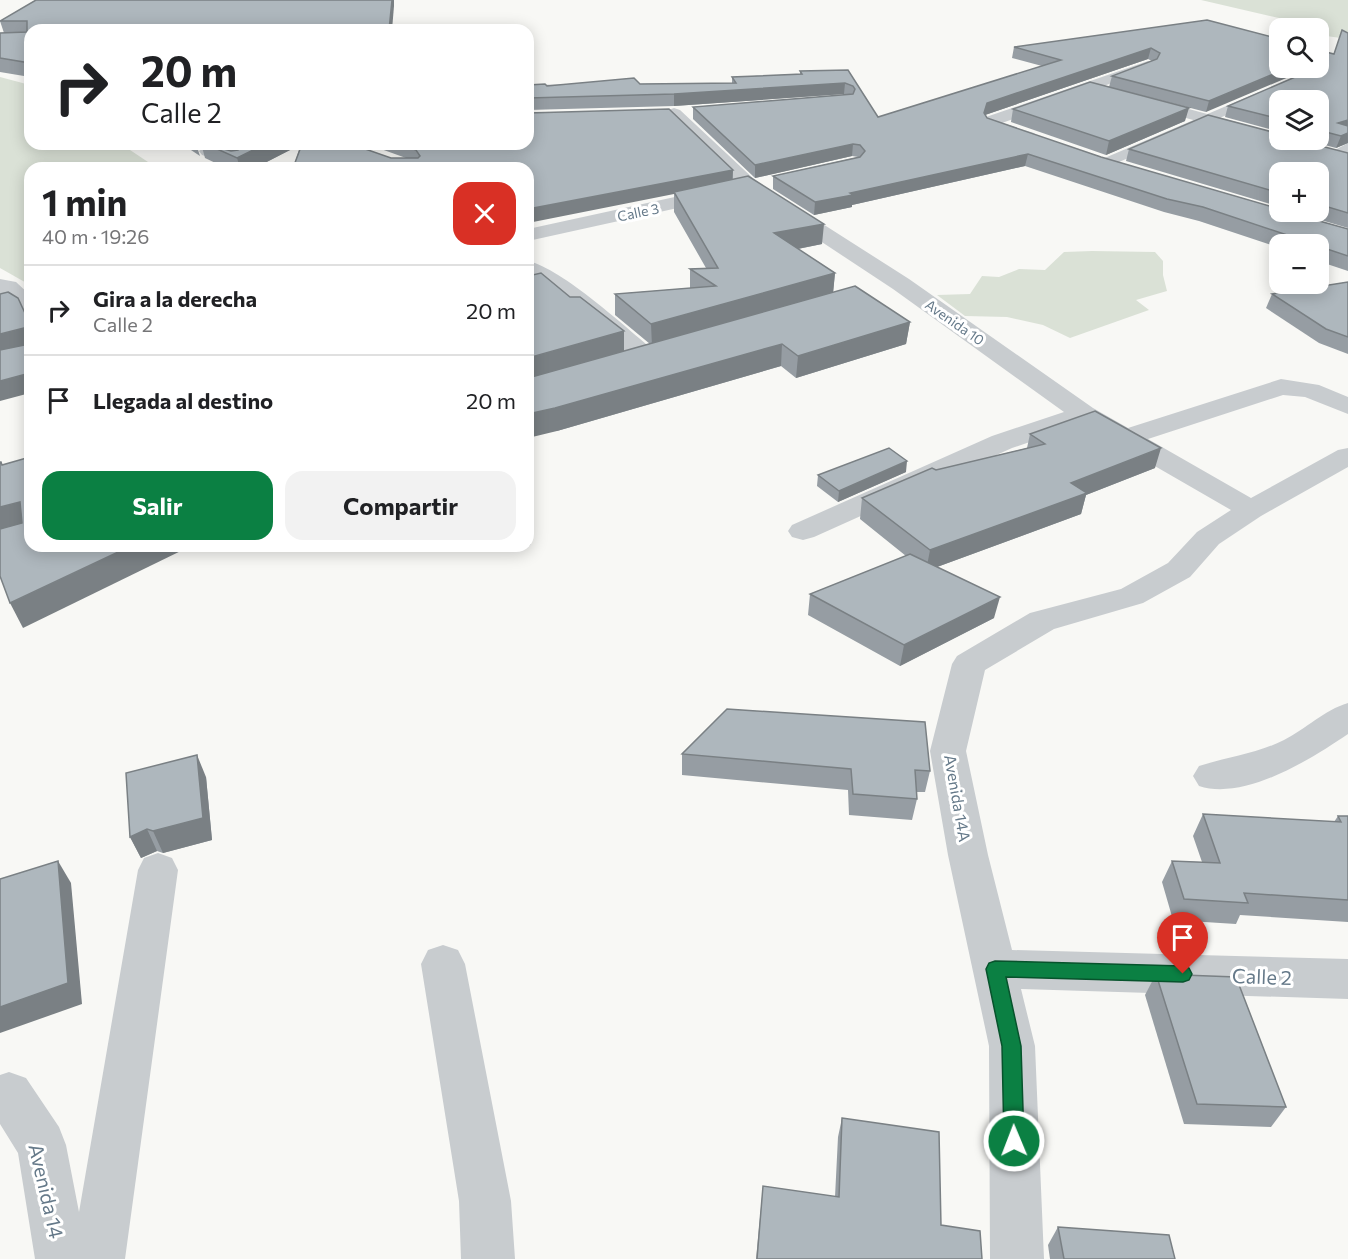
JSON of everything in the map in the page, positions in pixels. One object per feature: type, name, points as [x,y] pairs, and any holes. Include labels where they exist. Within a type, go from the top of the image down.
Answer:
[{"type":"street","points":[[1050,144],[994,126],[992,121],[1148,65]]},
{"type":"street","points":[[1086,87],[1269,136]]},
{"type":"street","name":"Avenida 10","points":[[697,111],[668,113],[750,186],[901,284],[1084,414],[1128,437],[1251,510]]},
{"type":"street","points":[[211,150],[208,151],[236,161]]},
{"type":"street","points":[[1321,150],[1344,154]]},
{"type":"street","points":[[1328,162],[1344,154]]},
{"type":"street","points":[[1083,155],[1128,169]]},
{"type":"street","name":"Calle 3","points":[[534,234],[772,181]]},
{"type":"street","points":[[534,271],[566,291],[647,357]]},
{"type":"street","points":[[867,293],[901,284]]},
{"type":"street","points":[[0,286],[8,287],[24,302]]},
{"type":"street","points":[[1128,437],[1281,387],[1310,390],[1348,406]]},
{"type":"street","points":[[803,531],[1002,442],[1084,414]]},
{"type":"street","name":"Avenida 14A","points":[[1017,1259],[1011,1046],[968,855],[948,751],[969,663],[1042,621],[1132,596],[1179,570],[1208,537],[1251,510],[1348,456]]},
{"type":"street","points":[[1212,776],[1248,770],[1297,750],[1348,716]]},
{"type":"street","points":[[98,1259],[158,870]]},
{"type":"street","points":[[443,964],[484,1201],[488,1259]]},
{"type":"street","name":"Calle 2","points":[[995,969],[1348,979]]},
{"type":"street","name":"Avenida 14","points":[[9,1095],[41,1145],[62,1259]]},
{"type":"lane","points":[[1105,162],[1269,91]]},
{"type":"shaded area","points":[[1201,0],[1348,0],[1348,39],[1329,36],[1329,18],[1279,18]]},
{"type":"shaded area","points":[[0,77],[24,83],[24,150],[130,150],[148,162],[24,162],[24,282],[0,268]]},
{"type":"shaded area","points":[[1064,252],[1155,252],[1163,261],[1163,275],[1167,291],[1136,300],[1149,310],[1070,338],[1043,325],[1007,317],[965,316],[937,295],[970,294],[982,276],[999,277],[1019,269],[1045,270]]},
{"type":"building","points":[[36,0],[392,0],[390,24],[27,24],[27,21],[0,21]]},
{"type":"building","points":[[1207,20],[1269,36],[1269,76],[1209,101],[1112,76],[1157,59],[1160,53],[1151,48],[987,103],[984,113],[987,118],[1101,157],[1269,206],[1269,222],[1323,222],[1348,229],[1348,256],[1329,250],[1329,234],[1284,234],[1028,154],[815,202],[773,176],[860,157],[865,151],[860,145],[853,144],[755,165],[693,107],[853,94],[855,89],[853,86],[845,83],[674,94],[534,98],[534,85],[547,86],[634,78],[640,84],[736,83],[732,77],[802,74],[800,71],[848,70],[878,117],[1061,60],[1014,47]]},
{"type":"building","points":[[1342,30],[1348,33],[1348,120],[1338,123],[1348,126],[1348,133],[1341,136],[1329,133],[1329,90],[1269,90],[1269,116],[1228,106],[1293,78],[1329,78],[1329,53],[1334,54]]},
{"type":"building","points":[[24,32],[24,62],[0,58],[0,33]]},
{"type":"building","points":[[1090,82],[1189,108],[1109,141],[1013,109]]},
{"type":"building","points":[[669,109],[733,170],[534,208],[534,162],[295,162],[300,150],[368,150],[391,158],[418,158],[420,156],[416,150],[534,150],[534,113]]},
{"type":"building","points":[[1208,115],[1269,131],[1269,150],[1329,150],[1329,148],[1348,153],[1348,213],[1329,207],[1329,162],[1269,162],[1269,190],[1129,149]]},
{"type":"building","points":[[219,150],[253,150],[237,158]]},
{"type":"building","points":[[748,176],[824,224],[774,233],[835,273],[651,324],[615,294],[716,286],[690,269],[718,268],[674,192]]},
{"type":"building","points":[[541,273],[570,297],[580,297],[624,331],[534,356],[534,275]]},
{"type":"building","points":[[1348,282],[1348,337],[1326,329],[1272,294],[1329,294],[1329,285]]},
{"type":"building","points":[[855,286],[910,322],[798,356],[782,344],[534,413],[534,376]]},
{"type":"building","points":[[8,292],[18,298],[24,311],[24,328],[0,334],[0,294]]},
{"type":"building","points":[[24,345],[24,375],[0,381],[0,350]]},
{"type":"building","points":[[1095,411],[1161,448],[1071,483],[1087,493],[930,550],[862,498],[932,468],[936,470],[1045,444],[1030,434]]},
{"type":"building","points":[[889,448],[907,461],[839,491],[818,475]]},
{"type":"building","points":[[24,459],[24,552],[118,552],[10,603],[0,576],[0,529],[22,523],[20,502],[0,507],[0,462],[2,465]]},
{"type":"building","points":[[910,554],[1000,597],[904,645],[810,594]]},
{"type":"building","points":[[727,709],[925,722],[930,771],[915,770],[917,799],[853,794],[851,769],[682,754]]},
{"type":"building","points":[[197,755],[203,818],[153,831],[147,829],[130,837],[126,773]]},
{"type":"building","points":[[1203,814],[1341,822],[1338,816],[1348,816],[1348,900],[1244,893],[1248,903],[1184,899],[1172,861],[1220,863]]},
{"type":"building","points":[[58,861],[68,983],[0,1007],[0,879]]},
{"type":"building","points":[[1156,974],[1236,977],[1286,1107],[1197,1104]]},
{"type":"building","points":[[842,1118],[939,1132],[941,1225],[980,1231],[982,1259],[757,1259],[763,1186],[839,1197]]},
{"type":"building","points":[[1058,1227],[1169,1235],[1175,1259],[1064,1259]]},
{"type":"route","points":[[1014,1141],[1011,1046],[995,969],[1183,974]]}]
